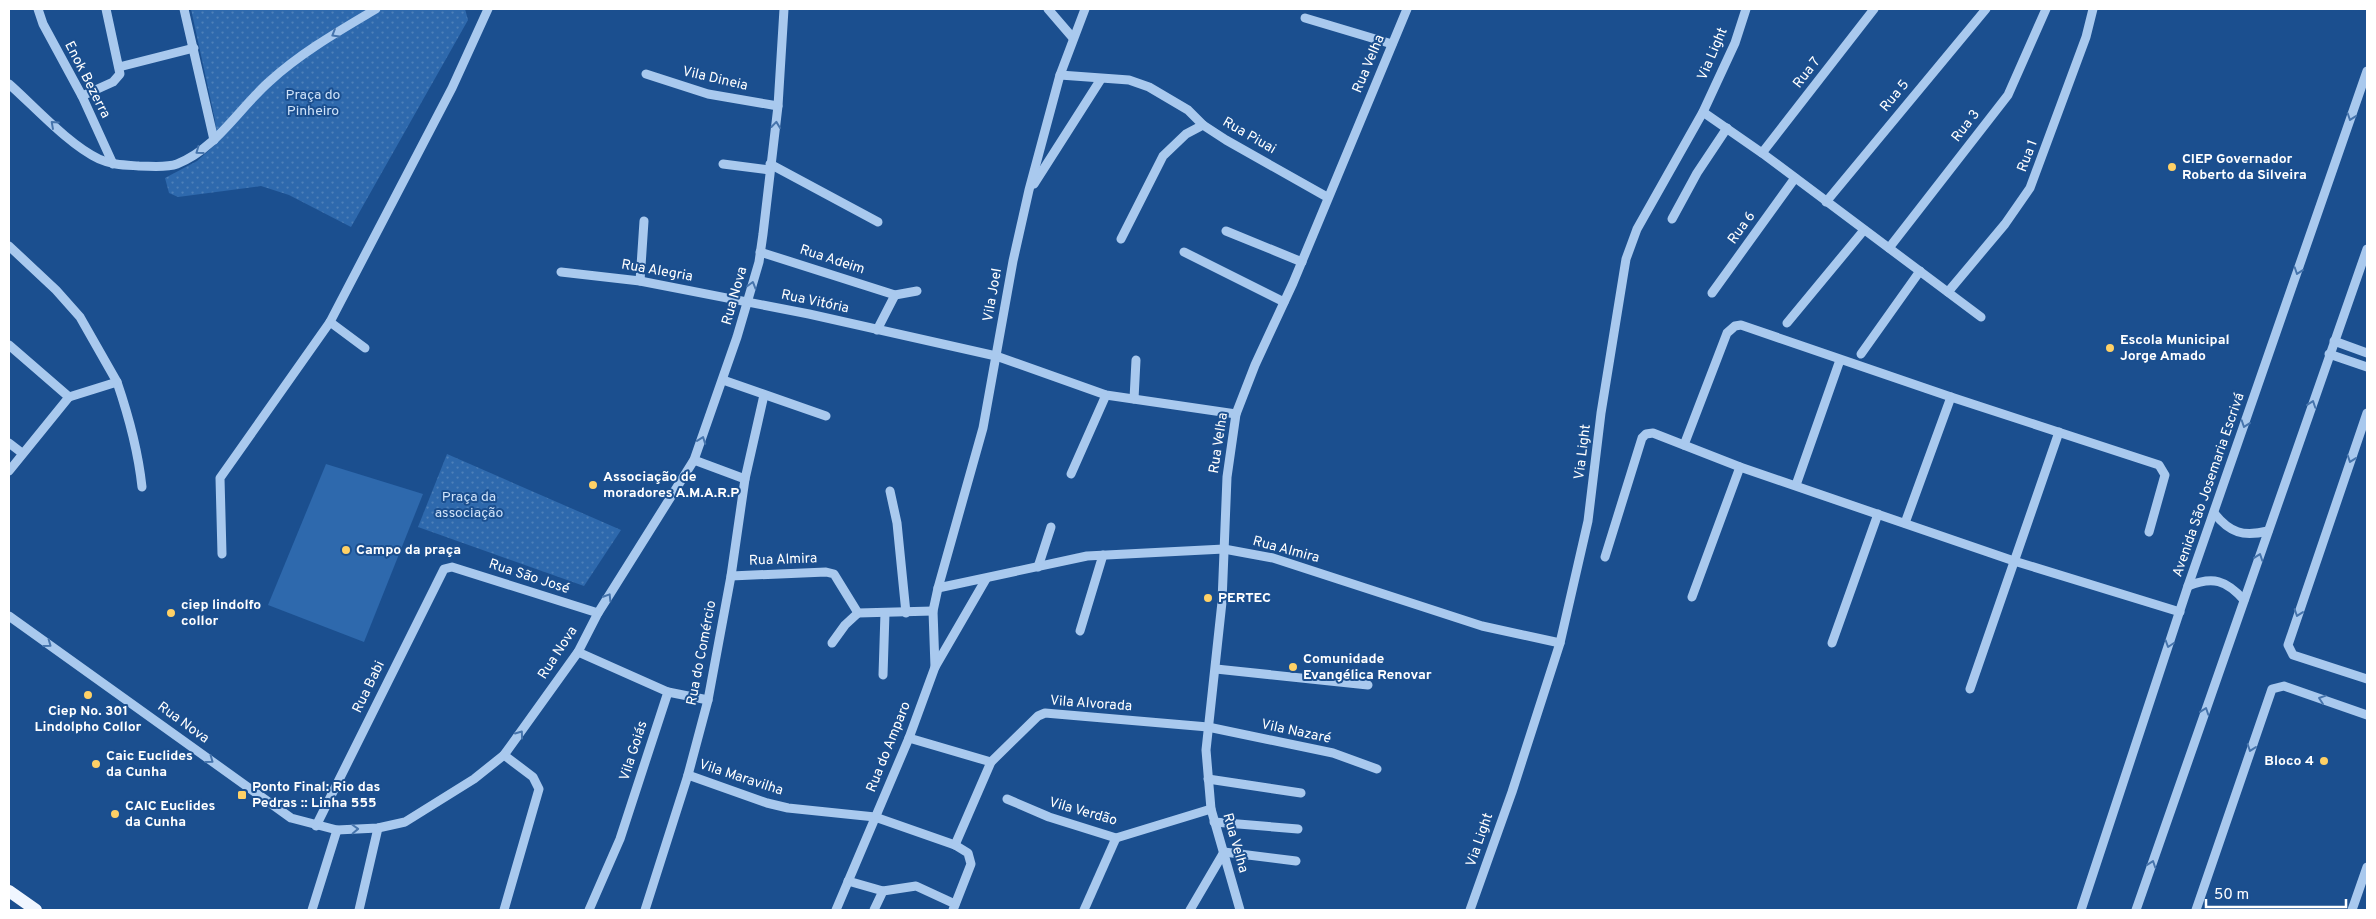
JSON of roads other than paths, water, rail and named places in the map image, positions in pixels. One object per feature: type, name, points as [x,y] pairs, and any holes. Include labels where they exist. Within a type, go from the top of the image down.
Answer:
[{"type":"main road","points":[[9,891],[36,910]]},
{"type":"street","name":"Enok Bezerra","points":[[38,9],[43,24],[82,96],[113,164]]},
{"type":"street","points":[[82,96],[117,79],[119,67],[106,9]]},
{"type":"street","points":[[184,9],[214,140]]},
{"type":"street","points":[[9,84],[80,148],[113,164],[159,167],[176,165],[195,155],[214,140],[243,107],[298,58],[376,9]]},
{"type":"street","points":[[222,554],[220,478],[330,322],[452,88],[488,9]]},
{"type":"street","name":"Rua Nova","points":[[9,616],[291,818],[337,830],[378,828],[406,822],[474,779],[504,755],[578,652],[598,613],[694,460],[723,380],[747,303],[760,252],[778,106],[784,9]]},
{"type":"street","points":[[1048,9],[1073,38]]},
{"type":"street","name":"Vila Joel","points":[[938,588],[983,428],[1013,261],[1030,190],[1060,75],[1085,9]]},
{"type":"street","name":"Rua Velha","points":[[1240,910],[1211,809],[1206,750],[1216,669],[1227,477],[1236,414],[1255,365],[1302,262],[1407,9]]},
{"type":"street","name":"Via Light","points":[[1470,910],[1512,792],[1560,643],[1588,521],[1601,413],[1626,259],[1637,229],[1703,112],[1735,43],[1746,9]]},
{"type":"street","name":"Rua 7","points":[[1762,153],[1874,9]]},
{"type":"street","name":"Rua 5","points":[[1826,202],[1986,9]]},
{"type":"street","name":"Rua 3","points":[[1889,248],[2008,95],[2046,9]]},
{"type":"street","name":"Rua 1","points":[[1948,292],[2005,224],[2030,188],[2086,37],[2093,9]]},
{"type":"street","points":[[1305,18],[1392,44]]},
{"type":"street","points":[[119,67],[194,48]]},
{"type":"street","name":"Avenida São Josemaria Escrivá","points":[[2080,910],[2188,586],[2367,71]]},
{"type":"street","name":"Vila Dineia","points":[[646,74],[708,94],[778,106]]},
{"type":"street","points":[[1060,75],[1129,80],[1149,87],[1188,110],[1203,125]]},
{"type":"street","points":[[1030,190],[1101,79]]},
{"type":"street","points":[[1703,112],[1762,153],[1981,317]]},
{"type":"street","name":"Rua Piuai","points":[[1121,238],[1162,156],[1186,134],[1203,125],[1226,140],[1328,197]]},
{"type":"street","points":[[1672,219],[1697,173],[1727,128]]},
{"type":"street","points":[[723,164],[770,167],[878,222]]},
{"type":"street","name":"Rua 6","points":[[1712,293],[1795,178]]},
{"type":"street","points":[[640,281],[644,221]]},
{"type":"street","points":[[1787,323],[1864,230]]},
{"type":"street","points":[[1226,231],[1302,262]]},
{"type":"street","points":[[9,246],[56,290],[80,316],[116,382],[130,418],[139,453],[142,487]]},
{"type":"street","points":[[2136,910],[2367,249]]},
{"type":"street","name":"Rua Adeim","points":[[760,252],[895,295]]},
{"type":"street","points":[[1184,252],[1284,302]]},
{"type":"street","name":"Rua Alegria","points":[[561,272],[640,281],[747,303]]},
{"type":"street","points":[[1861,354],[1920,272]]},
{"type":"street","points":[[877,330],[895,295],[917,291]]},
{"type":"street","name":"Rua Vitória","points":[[747,303],[809,314],[996,356],[1106,395],[1236,414]]},
{"type":"street","points":[[330,322],[365,348]]},
{"type":"street","points":[[1684,446],[1728,333],[1735,326],[1747,326],[1951,398],[2059,432],[2162,468],[2165,475],[2149,532]]},
{"type":"street","points":[[2334,341],[2367,353]]},
{"type":"street","points":[[9,345],[68,397]]},
{"type":"street","points":[[2329,354],[2367,367]]},
{"type":"street","points":[[1134,399],[1136,360]]},
{"type":"street","points":[[1796,485],[1840,360]]},
{"type":"street","points":[[723,380],[826,416]]},
{"type":"street","points":[[9,471],[68,397],[116,382]]},
{"type":"street","name":"Rua do Comércio","points":[[646,910],[688,775],[708,700],[731,576],[745,479],[764,395]]},
{"type":"street","points":[[1071,474],[1106,395]]},
{"type":"street","points":[[1905,523],[1951,398]]},
{"type":"street","points":[[2367,413],[2288,646],[2293,655],[2367,679]]},
{"type":"street","points":[[1970,690],[2059,432]]},
{"type":"street","points":[[1605,557],[1643,436],[1653,433],[1740,467],[2014,561],[2180,612]]},
{"type":"street","points":[[9,443],[22,453]]},
{"type":"street","points":[[694,460],[745,479]]},
{"type":"street","points":[[1692,597],[1740,467]]},
{"type":"street","points":[[890,491],[897,523],[906,613]]},
{"type":"street","points":[[2214,513],[2224,526],[2238,532],[2253,535],[2268,531]]},
{"type":"street","points":[[1832,643],[1878,514]]},
{"type":"street","points":[[1038,567],[1051,527]]},
{"type":"street","name":"Rua Almira","points":[[938,588],[1103,555],[1224,549],[1273,558],[1482,626],[1560,643]]},
{"type":"street","points":[[1080,631],[1103,555]]},
{"type":"street","name":"Rua São José","points":[[452,566],[598,613]]},
{"type":"street","name":"Rua Babi","points":[[316,826],[440,574],[452,566]]},
{"type":"street","name":"Rua Almira","points":[[731,576],[831,573],[834,574],[858,613]]},
{"type":"street","points":[[935,667],[986,579]]},
{"type":"street","points":[[2188,586],[2204,580],[2219,581],[2234,590],[2244,600]]},
{"type":"street","name":"Rua do Amparo","points":[[836,910],[909,738],[935,667],[934,611],[938,588]]},
{"type":"street","points":[[832,643],[844,625],[858,613],[934,611]]},
{"type":"street","points":[[883,675],[886,613]]},
{"type":"street","points":[[578,652],[668,692],[708,700]]},
{"type":"street","points":[[1216,669],[1368,685]]},
{"type":"street","points":[[2196,910],[2272,690],[2284,686],[2367,714]]},
{"type":"street","name":"Vila Goiás","points":[[589,910],[620,838],[668,692]]},
{"type":"street","name":"Vila Alvorada","points":[[955,845],[991,762],[1038,716],[1045,713],[1208,727]]},
{"type":"street","name":"Vila Nazaré","points":[[1208,727],[1333,753],[1377,769]]},
{"type":"street","points":[[909,738],[991,762]]},
{"type":"street","points":[[504,755],[533,777],[539,788],[504,910]]},
{"type":"street","name":"Vila Maravilha","points":[[688,775],[767,803],[788,808],[875,817]]},
{"type":"street","points":[[1208,779],[1301,793]]},
{"type":"street","name":"Vila Verdão","points":[[1006,799],[1049,817],[1116,838],[1211,809]]},
{"type":"street","points":[[848,881],[883,891],[922,887],[954,907],[972,864],[968,853],[955,845],[875,817]]},
{"type":"street","points":[[1214,822],[1298,829]]},
{"type":"street","points":[[359,910],[378,828]]},
{"type":"street","points":[[312,910],[337,830]]},
{"type":"street","points":[[1084,910],[1116,838]]},
{"type":"street","points":[[1190,910],[1224,852],[1296,861]]},
{"type":"street","points":[[2352,910],[2367,867]]},
{"type":"street","points":[[874,910],[883,891]]},
{"type":"place","name":"CIEP Governador Roberto da Silveira","points":[[2172,167]]},
{"type":"place","name":"Escola Municipal Jorge Amado","points":[[2110,348]]},
{"type":"place","name":"Associação de moradores A.M.A.R.P","points":[[593,485]]},
{"type":"place","name":"Campo da praça","points":[[346,550]]},
{"type":"place","name":"PERTEC","points":[[1208,598]]},
{"type":"place","name":"ciep lindolfo collor","points":[[171,613]]},
{"type":"place","name":"Comunidade Evangélica Renovar","points":[[1293,667]]},
{"type":"place","name":"Ciep No. 301 Lindolpho Collor","points":[[88,695]]},
{"type":"place","name":"Bloco 4","points":[[2324,761]]},
{"type":"place","name":"Caic Euclides da Cunha","points":[[96,764]]},
{"type":"place","name":"Ponto Final: Rio das Pedras :: Linha 555","points":[[242,795]]},
{"type":"place","name":"CAIC Euclides da Cunha","points":[[115,814]]},
{"type":"park label","name":"Praça do Pinheiro","points":[[313,104]]},
{"type":"park label","name":"Praça da associação","points":[[469,506]]}]
